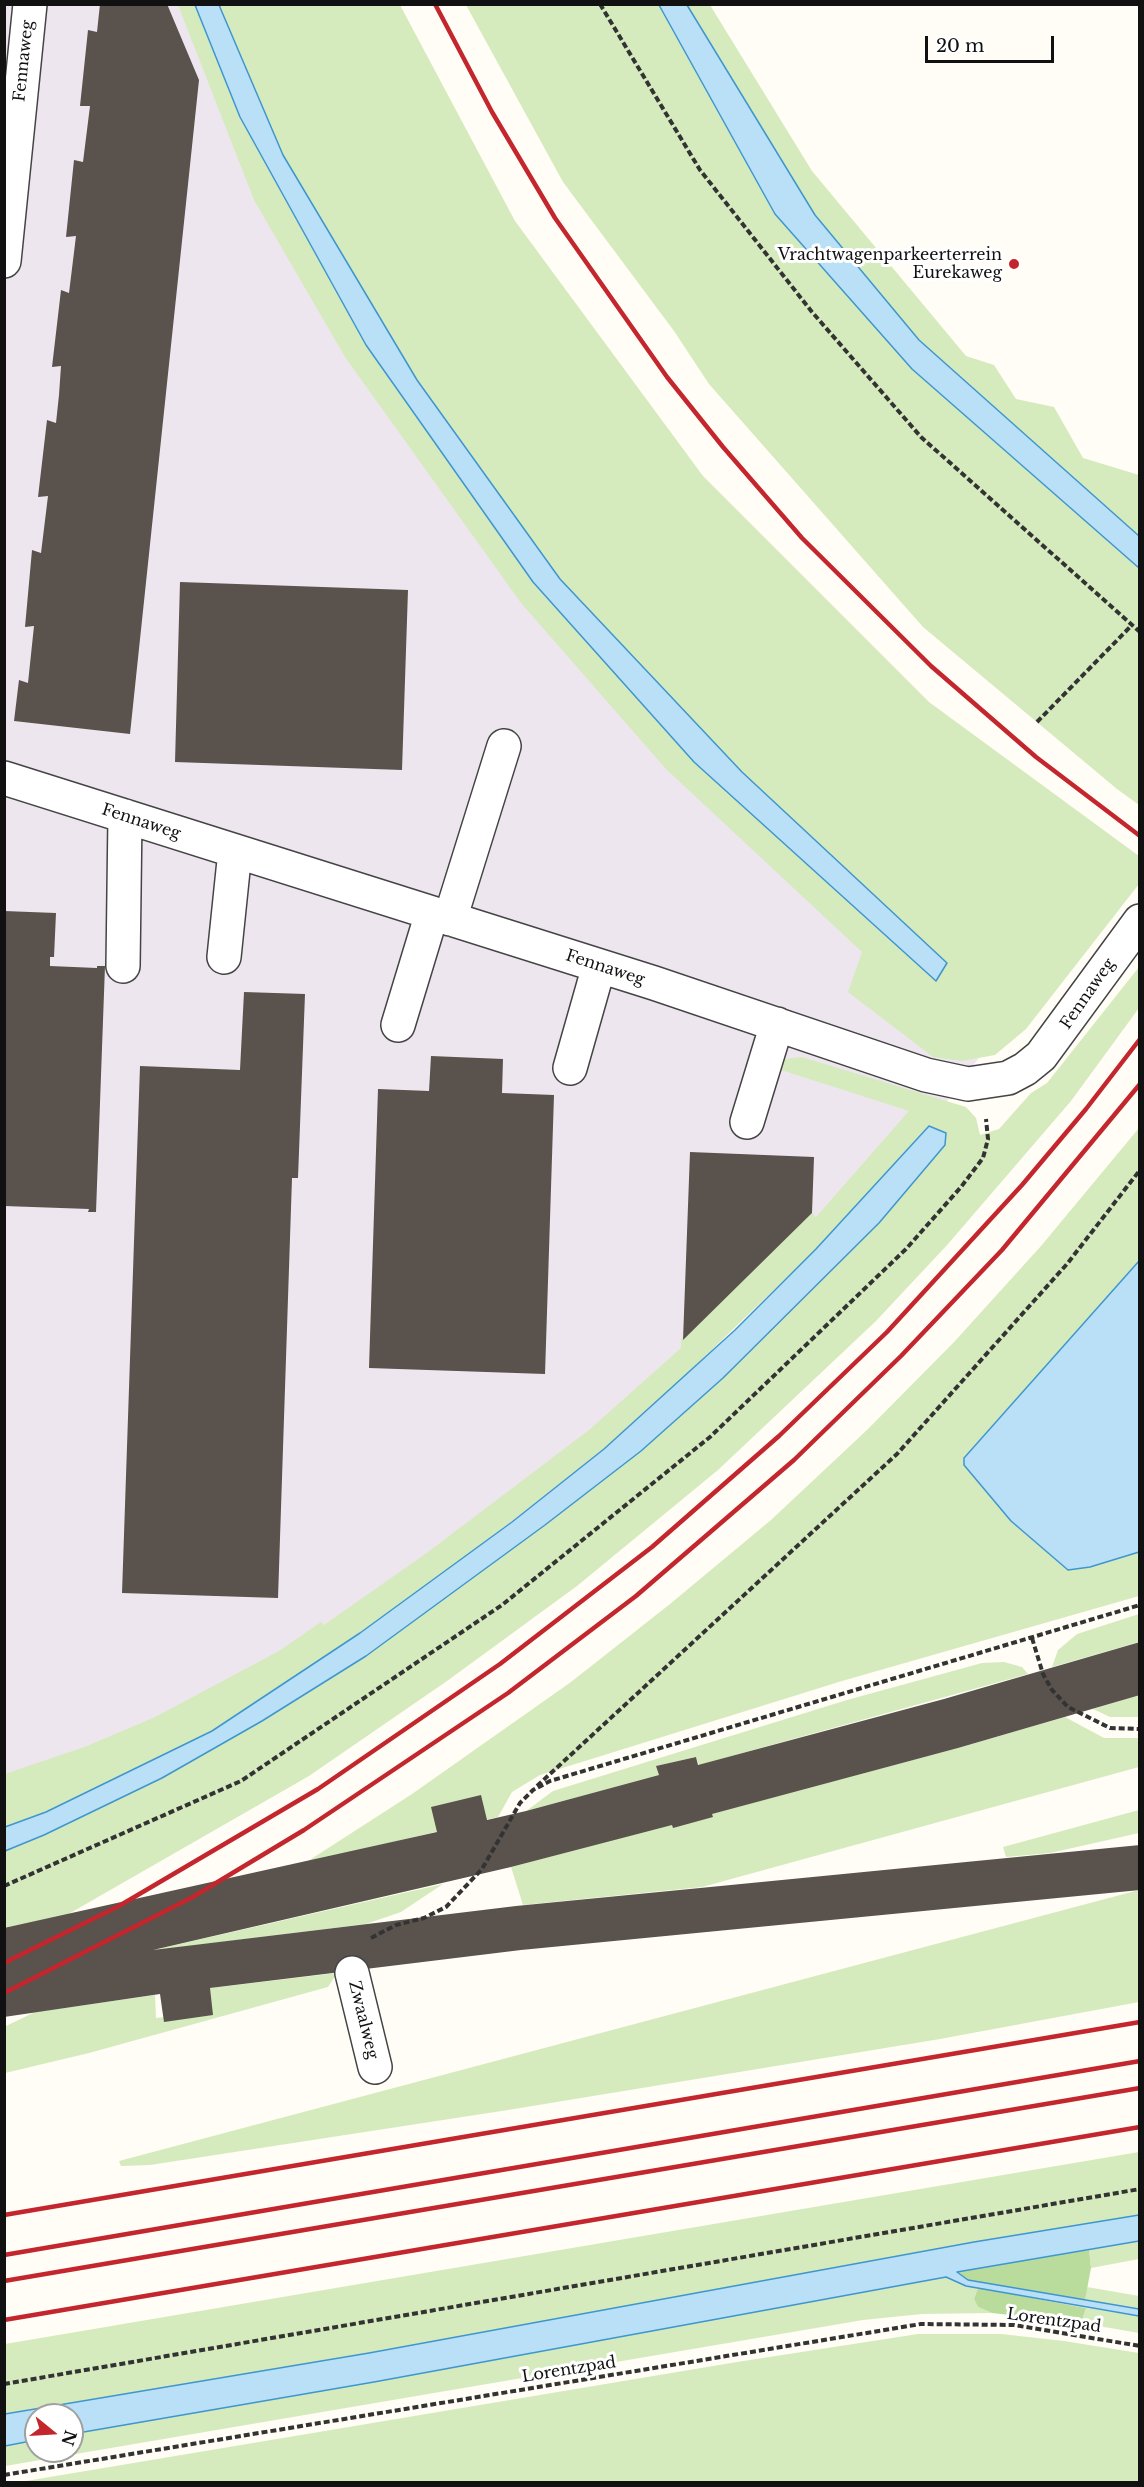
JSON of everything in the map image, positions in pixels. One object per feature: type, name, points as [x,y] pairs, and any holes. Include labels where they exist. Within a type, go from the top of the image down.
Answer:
[{"type":"street","name":"Fennaweg","points":[[4,261],[30,4]]},
{"type":"street","points":[[398,1025],[504,746]]},
{"type":"street","name":"Fennaweg","points":[[4,778],[599,966],[926,1075],[958,1083],[981,1084],[1008,1078],[1025,1069],[1053,1043],[1140,921]]},
{"type":"street","points":[[123,966],[125,816]]},
{"type":"street","points":[[224,957],[235,851]]},
{"type":"street","points":[[570,1068],[599,966]]},
{"type":"street","points":[[747,1122],[777,1024]]},
{"type":"street","name":"Zwaalweg","points":[[352,1973],[375,2067]]},
{"type":"path","points":[[600,4],[700,170],[812,312],[921,437],[1140,632]]},
{"type":"path","points":[[1037,722],[1132,625]]},
{"type":"path","points":[[4,1886],[241,1781],[502,1605],[710,1437],[820,1334],[906,1249],[961,1187],[983,1158],[987,1148],[987,1132]]},
{"type":"path","points":[[352,1973],[351,1962],[355,1953],[368,1940],[396,1925],[424,1918],[446,1907],[463,1891],[482,1869],[514,1810],[533,1790],[897,1454],[1067,1264],[1140,1170]]},
{"type":"path","points":[[533,1790],[550,1781],[1140,1605]]},
{"type":"path","points":[[1032,1638],[1043,1674],[1052,1690],[1068,1707],[1110,1728],[1140,1729]]},
{"type":"path","points":[[4,2384],[1140,2189]]},
{"type":"path","name":"Lorentzpad","points":[[4,2475],[921,2324],[1014,2325],[1140,2346]]},
{"type":"shaded area","points":[[5,5],[269,5],[1005,1022],[929,1126],[816,1249],[604,1449],[512,1522],[5,1827]]},
{"type":"green space","points":[[178,5],[195,5],[240,117],[366,345],[533,582],[694,762],[935,981],[947,963],[742,772],[560,579],[417,380],[283,155],[219,5],[400,5],[515,221],[703,476],[929,702],[1139,856],[1139,884],[1026,1029],[995,1055],[962,1061],[933,1057],[848,992],[862,952],[666,769],[521,603],[345,357],[254,200]]},
{"type":"green space","points":[[466,5],[659,5],[775,214],[912,369],[1139,568],[1139,805],[923,627],[709,384],[674,331],[563,182]]},
{"type":"green space","points":[[687,5],[710,5],[812,171],[966,356],[994,365],[1016,399],[1054,407],[1083,458],[1139,475],[1139,536],[919,340],[815,215]]},
{"type":"green space","points":[[1139,967],[1139,1008],[1071,1101],[948,1244],[876,1321],[718,1470],[577,1586],[447,1681],[309,1776],[65,1916],[5,1928],[5,1851],[44,1835],[162,1778],[262,1721],[366,1656],[545,1525],[723,1378],[879,1223],[945,1145],[929,1126],[816,1249],[664,1396],[604,1449],[445,1573],[287,1684],[212,1731],[46,1812],[5,1827],[5,1774],[87,1746],[155,1717],[279,1651],[321,1622],[324,1625],[428,1552],[589,1430],[681,1348],[681,1339],[812,1213],[816,1217],[909,1111],[778,1069],[785,1059],[802,1057],[966,1107],[976,1118],[980,1135],[999,1129],[1031,1093],[1047,1083]]},
{"type":"green space","points":[[1139,1128],[1139,1261],[964,1457],[964,1464],[1011,1521],[1068,1570],[1090,1567],[1139,1552],[1139,1596],[842,1681],[540,1775],[512,1792],[498,1817],[305,1863],[412,1794],[571,1682],[771,1520],[868,1429],[955,1341],[1041,1246]]},
{"type":"green space","points":[[1139,1614],[1139,1642],[1052,1667],[1058,1650],[1077,1634]]},
{"type":"green space","points":[[1004,1662],[1022,1667],[1028,1674],[699,1765],[696,1757],[657,1766],[659,1775],[526,1811],[553,1791],[847,1700],[982,1663]]},
{"type":"green space","points":[[1139,1695],[1139,1717],[1110,1717],[1093,1709]]},
{"type":"green space","points":[[1065,1717],[1104,1738],[1139,1738],[1139,1767],[702,1887],[523,1905],[511,1867],[958,1748]]},
{"type":"green space","points":[[1139,1810],[1139,1833],[1050,1853],[1006,1857],[1003,1847]]},
{"type":"green space","points":[[443,1884],[401,1912],[366,1924],[149,1951]]},
{"type":"green space","points":[[1139,1890],[1139,2002],[940,2039],[508,2110],[150,2165],[121,2166],[119,2161]]},
{"type":"green space","points":[[337,1973],[328,1987],[89,2053],[5,2073],[4,2027],[35,2012],[155,1995],[156,2018],[203,2013],[202,1989]]},
{"type":"green space","points":[[1139,2152],[1139,2215],[974,2242],[369,2353],[71,2403],[24,2403],[24,2411],[5,2414],[5,2344]]},
{"type":"green space","points":[[1139,2241],[1139,2259],[1091,2268],[1089,2250]]},
{"type":"green space","points":[[1089,2250],[1091,2268],[1085,2300],[968,2280],[957,2271]]},
{"type":"green space","points":[[946,2277],[978,2288],[974,2299],[978,2307],[992,2313],[922,2314],[863,2320],[84,2453],[84,2432],[374,2382]]},
{"type":"green space","points":[[1087,2287],[1139,2296],[1139,2309],[1085,2300]]},
{"type":"green space","points":[[978,2288],[1086,2308],[1081,2323],[992,2313],[978,2307],[974,2299]]},
{"type":"green space","points":[[1086,2308],[1139,2316],[1139,2333],[1081,2323]]},
{"type":"green space","points":[[918,2334],[1001,2334],[1139,2353],[1139,2482],[20,2482],[737,2362]]},
{"type":"green space","points":[[24,2442],[24,2463],[5,2466],[5,2446]]},
{"type":"water","points":[[195,5],[219,5],[283,155],[417,380],[560,579],[742,772],[947,963],[936,981],[694,762],[533,582],[366,345],[240,117]]},
{"type":"water","points":[[659,5],[687,5],[815,215],[919,340],[1139,536],[1139,568],[912,369],[775,214]]},
{"type":"water","points":[[929,1126],[946,1133],[945,1145],[879,1223],[723,1378],[641,1451],[545,1525],[366,1656],[262,1721],[162,1778],[44,1835],[5,1851],[5,1827],[46,1812],[212,1731],[360,1633],[512,1522],[604,1449],[735,1330],[816,1249]]},
{"type":"water","points":[[1139,1261],[1139,1552],[1090,1567],[1068,1570],[1011,1521],[964,1465],[964,1458]]},
{"type":"water","points":[[1139,2215],[1139,2241],[957,2272],[968,2280],[1139,2309],[1139,2316],[966,2286],[946,2277],[374,2382],[84,2432],[84,2403],[71,2403],[369,2353],[974,2242]]},
{"type":"water","points":[[24,2411],[24,2442],[5,2446],[5,2414]]},
{"type":"building","points":[[100,4],[167,4],[199,80],[130,734],[14,721],[19,680],[28,683],[34,626],[25,627],[32,550],[41,553],[48,496],[38,497],[47,420],[56,423],[61,366],[52,367],[61,290],[69,293],[76,236],[66,237],[74,160],[83,162],[90,106],[80,106],[88,30],[97,32]]},
{"type":"building","points":[[180,582],[408,590],[402,770],[175,762]]},
{"type":"building","points":[[4,911],[56,913],[54,957],[50,957],[50,966],[97,968],[97,966],[105,966],[96,1212],[88,1212],[89,1209],[4,1206]]},
{"type":"building","points":[[244,992],[305,994],[298,1178],[292,1178],[278,1598],[122,1593],[140,1066],[240,1070]]},
{"type":"building","points":[[431,1056],[503,1059],[502,1093],[554,1095],[545,1374],[369,1368],[378,1089],[429,1091]]},
{"type":"building","points":[[690,1152],[814,1157],[812,1213],[683,1340]]},
{"type":"building","points":[[1140,1642],[1140,1695],[958,1748],[712,1814],[713,1817],[673,1828],[672,1825],[511,1867],[153,1950],[516,1906],[1140,1845],[1140,1890],[521,1950],[210,1988],[213,2015],[164,2022],[160,1994],[4,2017],[4,1928],[437,1832],[431,1807],[481,1795],[487,1820],[526,1811],[659,1775],[656,1766],[696,1757],[698,1765],[944,1699]]},
{"type":"railway","points":[[435,4],[492,112],[555,218],[667,377],[723,447],[802,538],[931,666],[1036,757],[1140,836]]},
{"type":"railway","points":[[4,1963],[119,1906],[318,1789],[500,1664],[652,1547],[779,1436],[887,1332],[1022,1185],[1086,1109],[1140,1039]]},
{"type":"railway","points":[[4,1993],[191,1898],[304,1830],[508,1693],[636,1596],[794,1460],[901,1356],[1002,1250],[1140,1084]]},
{"type":"railway","points":[[4,2215],[1140,2022]]},
{"type":"railway","points":[[4,2255],[1140,2061]]},
{"type":"railway","points":[[4,2281],[1140,2088]]},
{"type":"railway","points":[[4,2320],[1140,2127]]},
{"type":"place","name":"Vrachtwagenparkeerterrein Eurekaweg","points":[[1014,264]]}]
